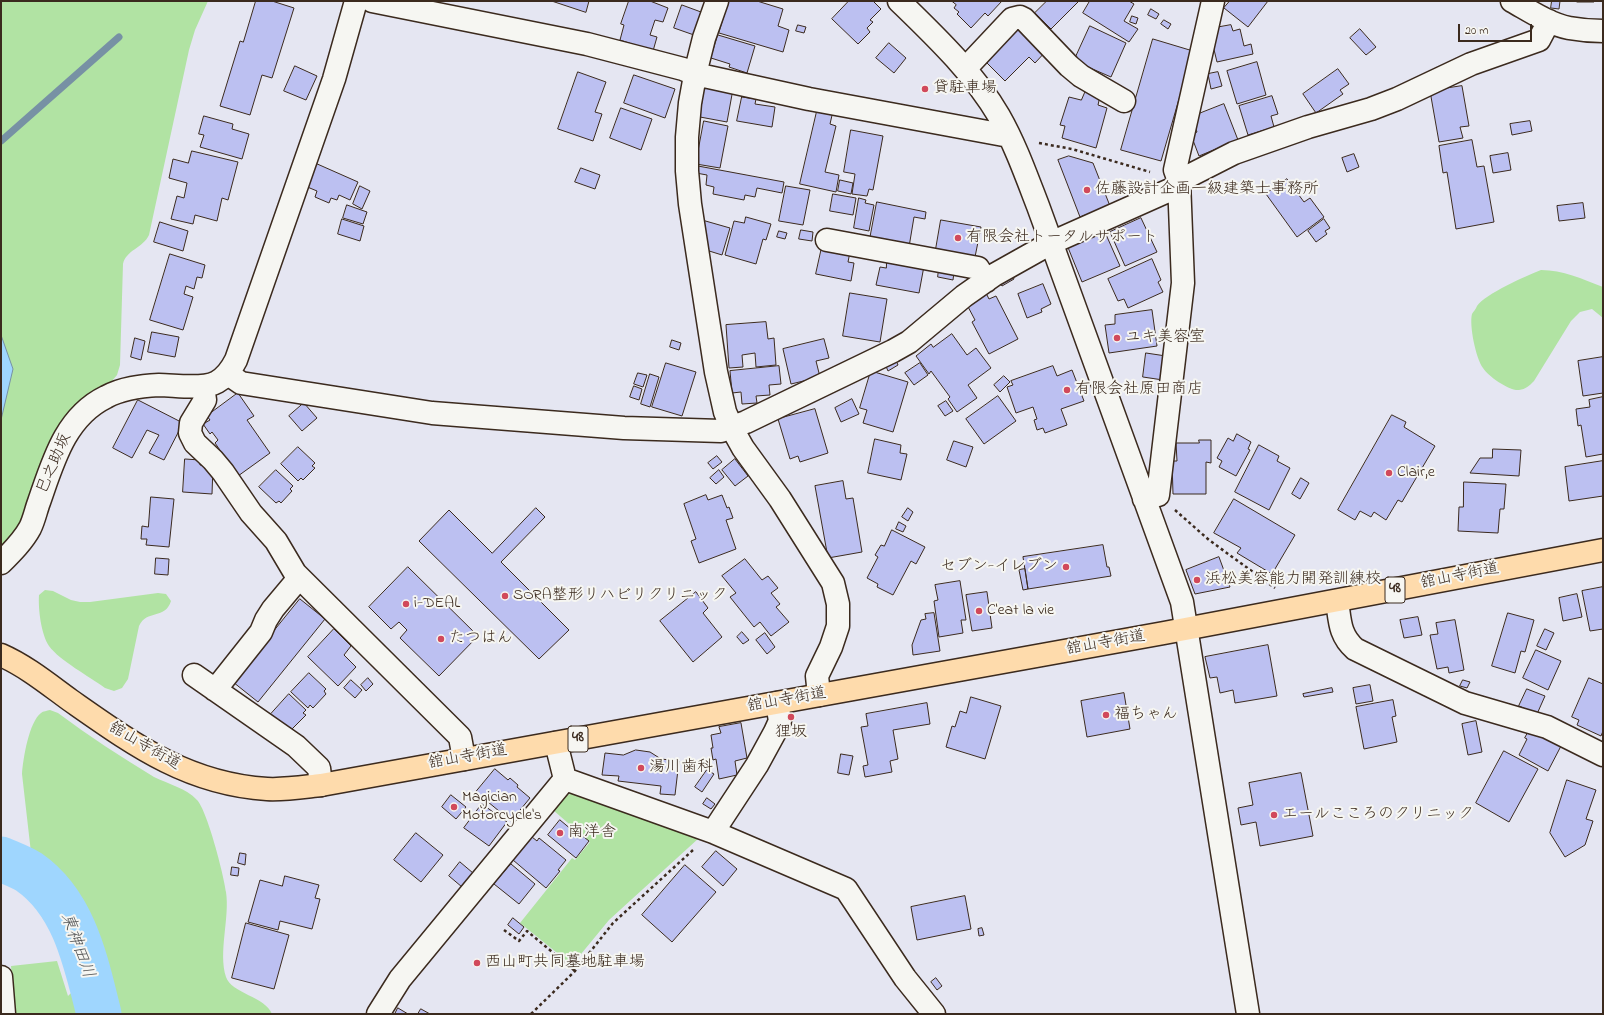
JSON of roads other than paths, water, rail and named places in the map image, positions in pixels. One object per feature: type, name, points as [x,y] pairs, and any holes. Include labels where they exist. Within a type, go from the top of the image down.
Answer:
[{"type":"main road","name":"舘山寺街道","points":[[1,655],[27,670],[125,738],[169,764],[217,782],[242,787],[268,789],[294,788],[321,785],[1186,629],[1603,550]]},
{"type":"street","points":[[356,1],[329,94],[236,360],[228,374],[215,383],[203,386],[205,400],[191,423],[190,433],[194,443],[213,460],[251,513],[276,541],[288,563],[300,578],[460,737],[464,759]]},
{"type":"street","points":[[372,1],[587,44],[683,69],[695,74],[809,99],[1009,136]]},
{"type":"street","points":[[717,1],[704,38],[695,74],[690,103],[687,137],[690,204],[719,392],[725,412],[731,427],[743,448],[780,499],[833,583],[838,604],[838,626],[831,647],[817,676],[819,695]]},
{"type":"street","points":[[899,1],[930,31],[965,69],[984,93],[1009,136],[1151,497],[1182,602],[1248,1014]]},
{"type":"street","points":[[1151,497],[1183,290],[1179,183],[1175,170],[1213,1]]},
{"type":"street","points":[[1512,1],[1549,21],[1568,28],[1603,31]]},
{"type":"street","points":[[965,69],[1012,19],[1020,17],[1024,19],[1069,66],[1081,76],[1124,101]]},
{"type":"street","points":[[228,374],[241,383],[432,413],[624,428],[720,431],[746,422],[909,342],[964,296],[986,281],[1051,243],[1179,183],[1234,153],[1308,126],[1384,104],[1471,64],[1539,40],[1549,21]]},
{"type":"street","points":[[827,240],[978,268],[986,281]]},
{"type":"street","name":"巳之助坂","points":[[1,563],[16,548],[30,527],[60,446],[66,434],[83,412],[106,397],[131,388],[159,385],[203,386]]},
{"type":"street","points":[[215,690],[262,632],[266,620],[273,609],[300,578]]},
{"type":"street","points":[[1337,601],[1342,633],[1347,642],[1355,649],[1465,703],[1547,726],[1603,755]]},
{"type":"street","points":[[194,675],[296,746],[319,768],[321,785]]},
{"type":"street","points":[[713,832],[757,765],[775,732],[780,721],[777,703]]},
{"type":"street","points":[[556,743],[565,779]]},
{"type":"street","points":[[565,779],[713,832],[846,888],[905,978],[934,1014]]},
{"type":"street","points":[[378,1014],[400,980],[565,779]]},
{"type":"street","points":[[1,977],[4,1014]]},
{"type":"water","points":[[1,335],[13,369],[1,420]]},
{"type":"waterway","points":[[1,141],[119,37]]},
{"type":"waterway","name":"東神田川","points":[[1,859],[29,872],[45,885],[58,901],[68,918],[83,955],[99,1014]]},
{"type":"place","name":"貸駐車場","points":[[925,89]]},
{"type":"place","name":"佐藤設計企画一級建築士事務所","points":[[1087,190]]},
{"type":"place","name":"有限会社トータルサポート","points":[[958,238]]},
{"type":"place","name":"ユキ美容室","points":[[1117,338]]},
{"type":"place","name":"有限会社原田商店","points":[[1067,390]]},
{"type":"place","name":"Clair,e","points":[[1389,473]]},
{"type":"place","name":"セブン-イレブン","points":[[1066,567]]},
{"type":"place","name":"浜松美容能力開発訓練校","points":[[1197,580]]},
{"type":"place","name":"SORA整形リハビリクリニック","points":[[505,596]]},
{"type":"place","name":"i-DEAL","points":[[406,604]]},
{"type":"place","name":"C'eat la vie","points":[[979,611]]},
{"type":"place","name":"たつはん","points":[[441,639]]},
{"type":"place","name":"福ちゃん","points":[[1106,715]]},
{"type":"place","name":"狸坂","points":[[791,717]]},
{"type":"place","name":"湯川歯科","points":[[641,768]]},
{"type":"place","name":"Magician Motorcycle's","points":[[454,807]]},
{"type":"place","name":"エールこころのクリニック","points":[[1274,815]]},
{"type":"place","name":"南洋舎","points":[[560,833]]},
{"type":"place","name":"西山町共同墓地駐車場","points":[[477,963]]}]
